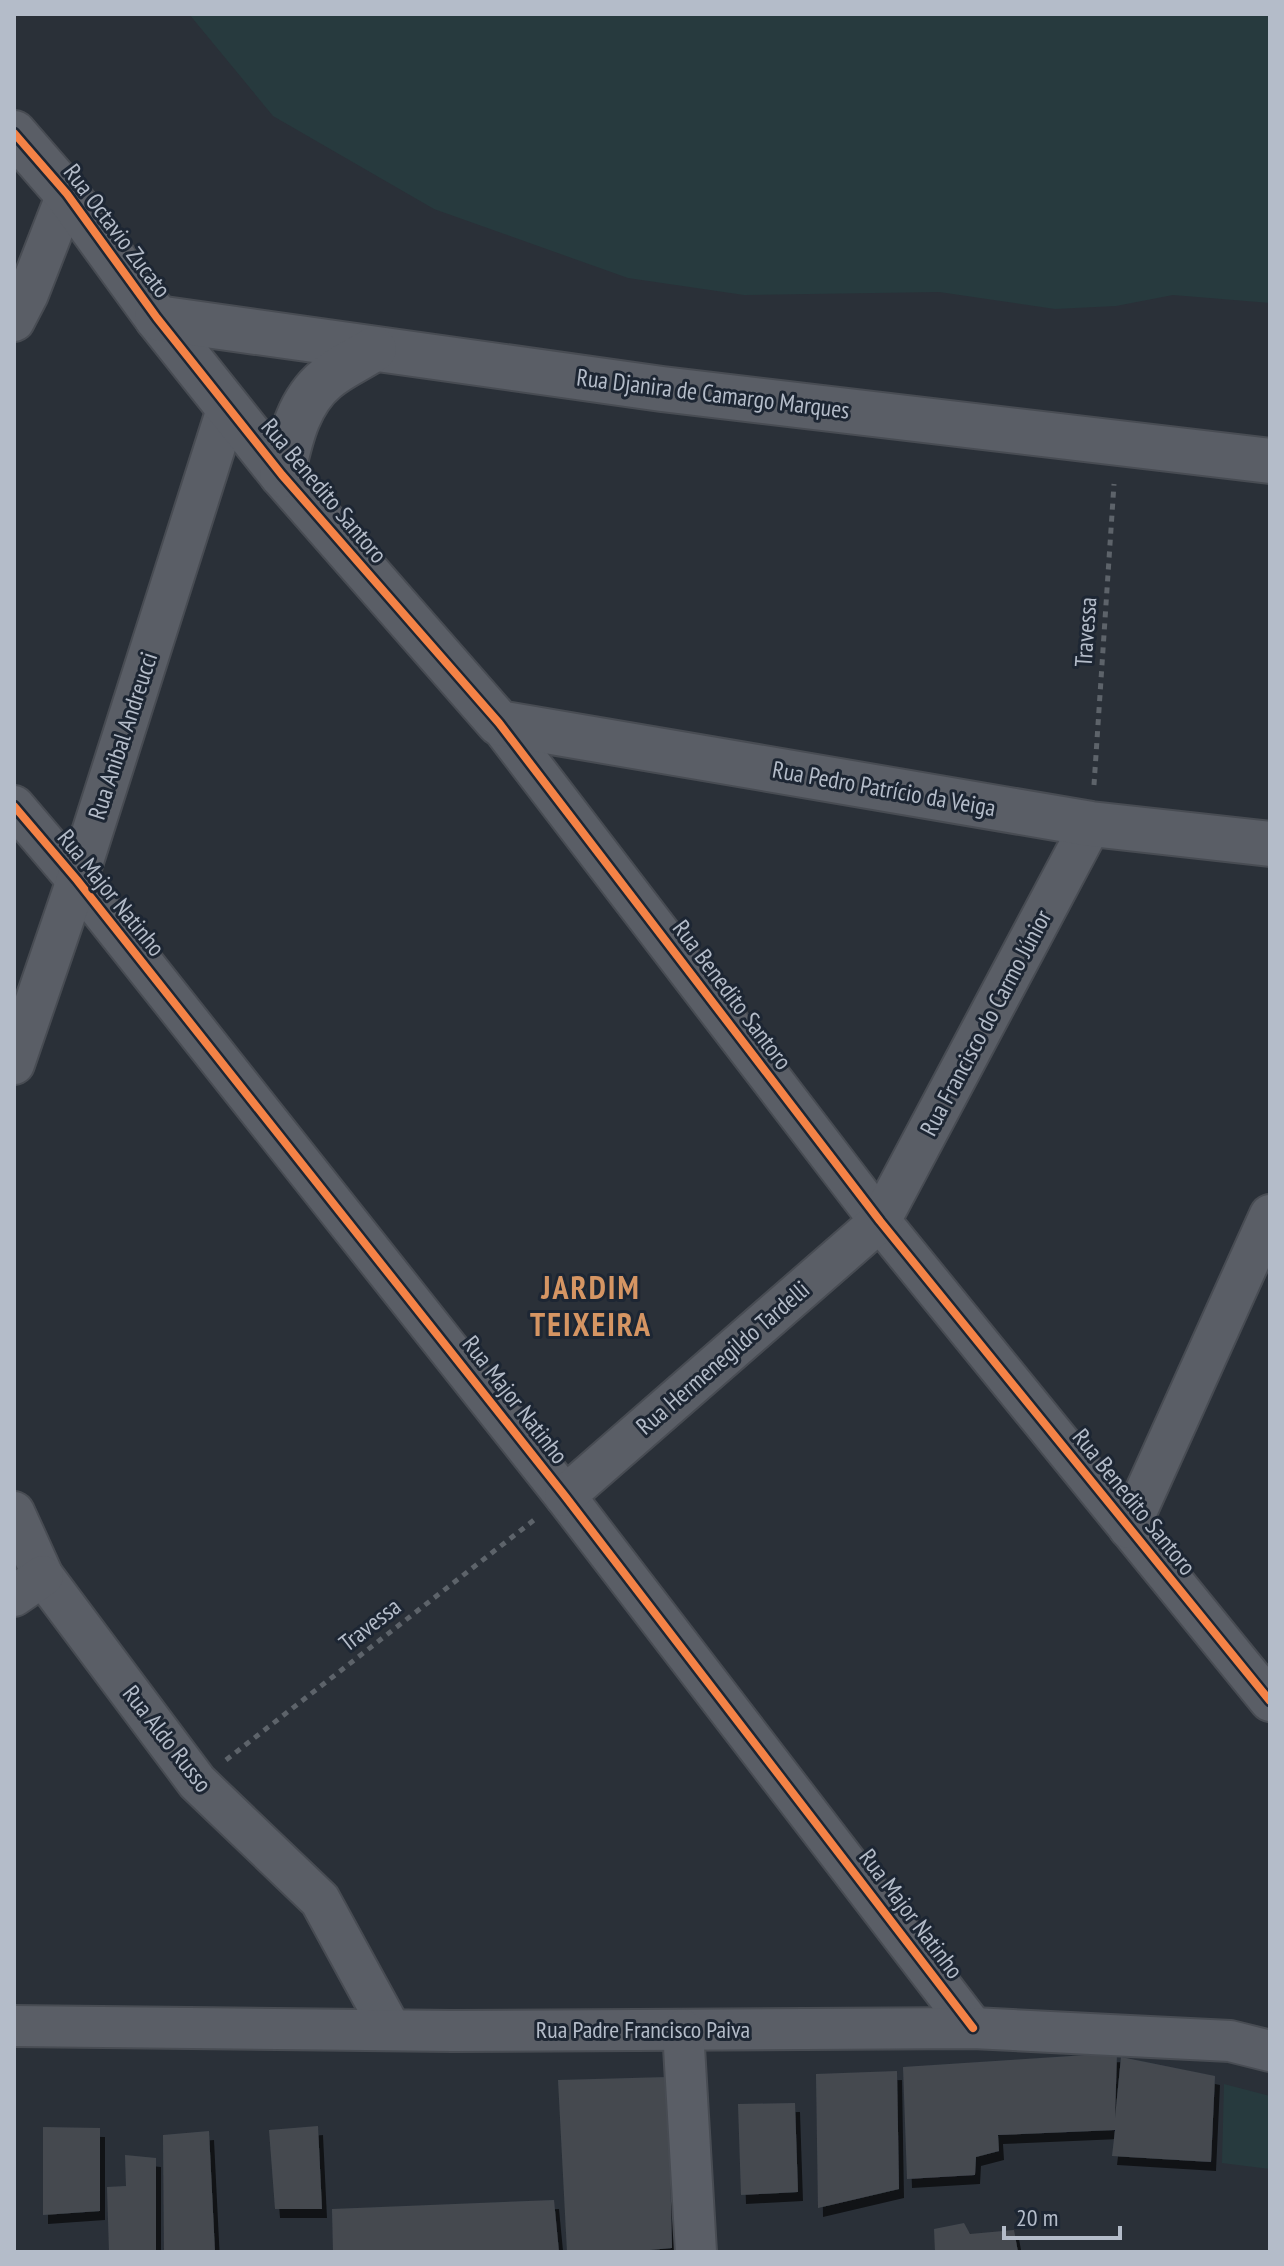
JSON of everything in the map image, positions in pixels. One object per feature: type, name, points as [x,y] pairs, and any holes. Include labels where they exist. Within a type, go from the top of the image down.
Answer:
[{"type":"street","name":"Rua Octavio Zucato","points":[[14,133],[67,194],[157,318]]},
{"type":"street","points":[[14,321],[28,294],[67,194]]},
{"type":"street","name":"Rua Djanira de Camargo Marques","points":[[157,318],[662,389],[1270,461]]},
{"type":"street","name":"Rua Benedito Santoro","points":[[157,318],[282,475],[499,723],[880,1221],[1270,1701]]},
{"type":"street","points":[[282,475],[292,431],[305,404],[325,380],[374,349]]},
{"type":"street","name":"Rua Anibal Andreucci","points":[[14,1064],[77,880],[228,406]]},
{"type":"street","name":"Rua Pedro Patrício da Veiga","points":[[499,723],[1091,824],[1270,844]]},
{"type":"street","name":"Rua Major Natinho","points":[[14,806],[77,880],[565,1496],[973,2028]]},
{"type":"street","name":"Rua Francisco do Carmo Júnior","points":[[880,1221],[1091,824]]},
{"type":"street","points":[[1129,1528],[1270,1215]]},
{"type":"street","name":"Rua Hermenegildo Tardelli","points":[[565,1496],[880,1221]]},
{"type":"street","name":"Rua Aldo Russo","points":[[14,1512],[29,1586],[197,1782],[320,1900],[391,2030]]},
{"type":"street","name":"Rua Padre Francisco Paiva","points":[[14,2026],[391,2030],[973,2028],[1230,2041],[1270,2051]]},
{"type":"street","points":[[683,2030],[696,2252]]},
{"type":"green space","points":[[189,14],[1270,14],[1270,303],[1173,295],[1116,306],[1055,309],[939,292],[744,295],[628,278],[434,209],[273,116]]},
{"type":"green space","points":[[1224,2084],[1270,2096],[1270,2169],[1222,2163]]},
{"type":"building","points":[[1117,2053],[1115,2118],[1121,2057],[1215,2076],[1211,2162],[1112,2156],[1115,2130],[998,2135],[999,2151],[976,2157],[975,2175],[907,2179],[903,2067]]},
{"type":"building","points":[[897,2071],[899,2189],[818,2208],[816,2074]]},
{"type":"building","points":[[668,2077],[672,2248],[567,2252],[558,2080]]},
{"type":"building","points":[[795,2103],[798,2192],[741,2195],[738,2104]]},
{"type":"building","points":[[318,2126],[322,2209],[275,2209],[269,2130]]},
{"type":"building","points":[[43,2127],[100,2128],[100,2211],[43,2215]]},
{"type":"building","points":[[209,2131],[215,2252],[164,2252],[163,2135]]},
{"type":"building","points":[[125,2155],[156,2158],[156,2252],[109,2252],[107,2187],[126,2186]]},
{"type":"building","points":[[554,2200],[559,2252],[333,2252],[332,2209]]},
{"type":"building","points":[[964,2223],[970,2234],[1014,2230],[1018,2252],[935,2252],[934,2229]]},
{"type":"cycle path","points":[[14,133],[67,194],[157,318],[282,475],[499,723],[880,1221],[1270,1701]]},
{"type":"cycle path","points":[[14,806],[77,880],[565,1496],[973,2028]]},
{"type":"district","name":"JARDIM TEIXEIRA","points":[[591,1306]]}]
